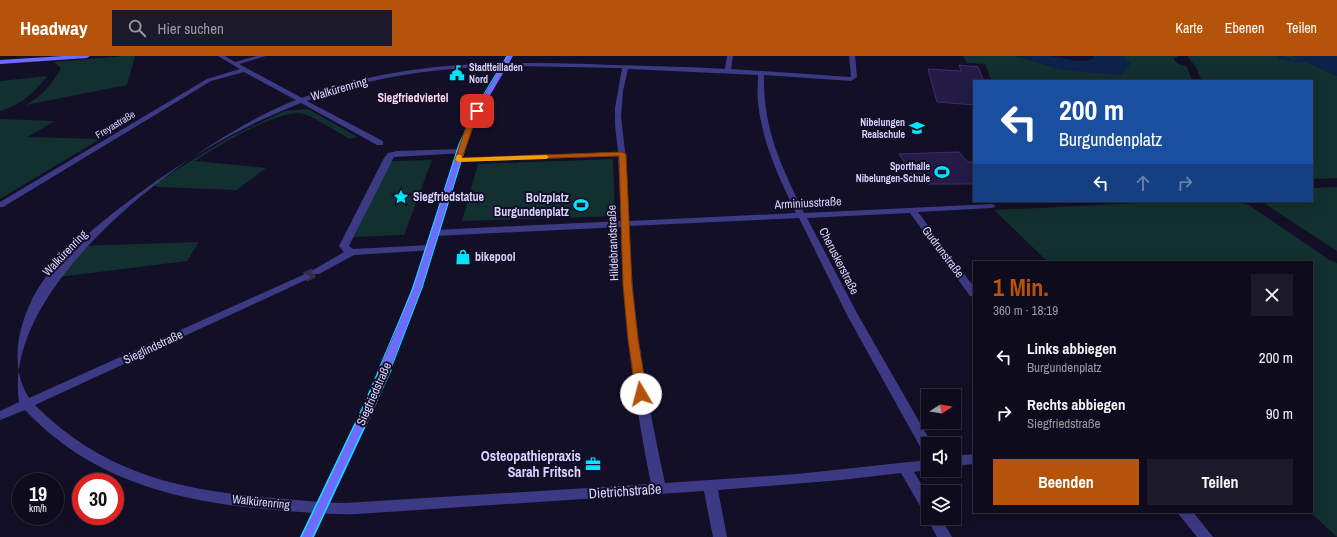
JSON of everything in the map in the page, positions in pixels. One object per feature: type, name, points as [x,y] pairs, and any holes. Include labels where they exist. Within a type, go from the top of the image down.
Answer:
[{"type":"street","points":[[0,62],[86,56]]},
{"type":"street","points":[[222,56],[244,70],[397,153]]},
{"type":"street","points":[[234,64],[263,56]]},
{"type":"street","name":"Siegfriedstraße","points":[[307,537],[372,400],[417,288],[472,121],[510,56]]},
{"type":"street","points":[[728,71],[730,56]]},
{"type":"street","name":"Walkürenring","points":[[321,508],[215,498],[170,488],[131,476],[80,450],[57,433],[27,404],[17,387],[13,368],[12,348],[16,326],[21,307],[33,287],[66,248],[102,218],[166,169],[240,127],[301,100],[356,83],[396,74],[453,66],[505,63],[728,71],[851,79],[854,76],[852,56]]},
{"type":"street","name":"Hildebrandstraße","points":[[625,67],[619,92],[618,113],[622,154],[627,285],[643,407],[659,488]]},
{"type":"street","name":"Freyastraße","points":[[0,205],[209,80],[244,70]]},
{"type":"street","name":"Cheruskerstraße","points":[[761,73],[761,104],[769,138],[802,215],[852,314],[921,437]]},
{"type":"street","points":[[430,248],[352,252],[346,250],[344,246],[388,158],[391,155],[397,153],[461,151]]},
{"type":"street","points":[[458,160],[622,154]]},
{"type":"street","name":"Arminiusstraße","points":[[435,233],[992,206]]},
{"type":"street","name":"Gudrunstraße","points":[[912,210],[973,293]]},
{"type":"street","points":[[316,272],[352,252]]},
{"type":"street","name":"Sieglindstraße","points":[[0,416],[305,277]]},
{"type":"street","points":[[961,460],[973,459]]},
{"type":"street","name":"Dietrichstraße","points":[[321,508],[344,509],[659,488],[710,486],[921,466]]},
{"type":"street","points":[[905,468],[921,495]]},
{"type":"street","points":[[710,486],[720,537]]},
{"type":"street","points":[[1185,513],[1206,537]]},
{"type":"street","points":[[938,525],[945,537]]},
{"type":"green space","points":[[135,56],[127,85],[26,105],[46,89],[58,74],[61,68],[54,62]]},
{"type":"green space","points":[[963,56],[1015,56],[1063,70],[1131,64],[1123,56],[1177,56],[1179,57],[1174,58],[1176,62],[1187,67],[1192,80],[992,80],[985,64],[967,63]]},
{"type":"green space","points":[[1187,56],[1294,56],[1337,76],[1337,178],[1313,179],[1313,80],[1202,80],[1196,67]]},
{"type":"green space","points":[[47,76],[26,98],[0,111],[0,81]]},
{"type":"green space","points":[[308,109],[358,137],[350,139],[310,116],[294,113],[265,122],[248,130],[195,161],[266,168],[237,190],[158,187],[152,185],[230,137],[284,111]]},
{"type":"green space","points":[[0,119],[55,121],[27,137],[100,139],[0,199]]},
{"type":"green space","points":[[613,159],[615,216],[462,221],[478,164]]},
{"type":"green space","points":[[432,160],[404,235],[354,237],[390,161]]},
{"type":"green space","points":[[1337,187],[1337,251],[1265,204],[1267,202],[1313,202],[1313,188]]},
{"type":"green space","points":[[1157,202],[1238,202],[1249,205],[1328,259],[1337,263],[1337,537],[1311,513],[1313,513],[1313,261],[1047,261],[994,210]]},
{"type":"green space","points":[[199,242],[187,261],[50,278],[80,246]]},
{"type":"water","points":[[1015,56],[1050,56],[1083,61],[1094,58],[1093,56],[1123,56],[1131,64],[1121,75],[1063,70]]},
{"type":"water","points":[[1294,56],[1337,56],[1337,76]]},
{"type":"building","points":[[959,65],[978,67],[984,80],[973,80],[973,105],[937,102],[928,69],[961,71]]},
{"type":"building","name":"Sporthalle Nibelungen-Schule","points":[[959,152],[968,162],[973,162],[973,184],[927,184],[925,182],[917,182],[899,154]]},
{"type":"waterway","points":[[1279,57],[1291,60]]},
{"type":"waterway","points":[[1295,61],[1306,61]]},
{"type":"tunnel","points":[[305,277],[316,272]]},
{"type":"tram line","points":[[378,371],[413,288],[459,144],[479,102],[507,56]]},
{"type":"tram line","points":[[390,371],[422,288],[471,129]]},
{"type":"tram line","points":[[301,537],[379,370]]},
{"type":"tram line","points":[[313,537],[391,370]]},
{"type":"slow traffic","points":[[459,156],[458,160],[546,157]]},
{"type":"place","name":"Stadtteilladen Nord","points":[[457,73]]},
{"type":"place","name":"Nibelungen Realschule","points":[[917,128]]},
{"type":"place","name":"Sporthalle Nibelungen-Schule","points":[[942,172]]},
{"type":"place","name":"Siegfriedstatue","points":[[401,197]]},
{"type":"place","name":"Bolzplatz Burgundenplatz","points":[[581,205]]},
{"type":"place","name":"bikepool","points":[[463,257]]},
{"type":"place","name":"Osteopathiepraxis Sarah Fritsch","points":[[593,464]]},
{"type":"district","name":"Siegfriedviertel","points":[[413,98]]},
{"type":"route","points":[[477,111],[462,146],[458,160],[622,154],[627,285],[641,394]]}]
